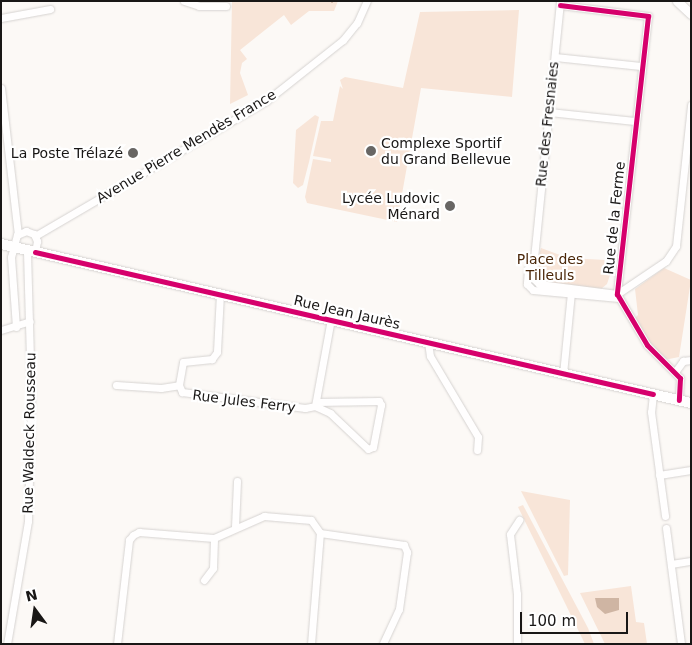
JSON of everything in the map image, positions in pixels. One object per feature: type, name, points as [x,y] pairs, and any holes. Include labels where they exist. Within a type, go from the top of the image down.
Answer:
[{"type":"main road","name":"Rue Jean Jaurès","points":[[1,244],[691,403]]},
{"type":"street","points":[[184,1],[199,6],[226,6]]},
{"type":"street","name":"Avenue Pierre Mendès France","points":[[35,236],[266,100],[343,40],[357,23],[367,1]]},
{"type":"street","points":[[677,1],[691,14]]},
{"type":"street","name":"Rue de la Ferme","points":[[560,3],[648,16],[635,121],[618,296]]},
{"type":"street","name":"Rue des Fresnaies","points":[[560,3],[533,247],[527,279],[529,288],[571,291]]},
{"type":"street","points":[[1,18],[50,9]]},
{"type":"street","points":[[555,57],[641,66]]},
{"type":"street","points":[[1,88],[5,136],[18,234],[11,256],[16,327]]},
{"type":"street","points":[[563,374],[571,291],[618,296],[666,261],[676,246],[691,105]]},
{"type":"street","points":[[549,112],[635,121]]},
{"type":"street","points":[[18,234],[28,231],[35,236],[31,251]]},
{"type":"street","name":"Rue Waldeck Rousseau","points":[[7,644],[28,521],[31,251]]},
{"type":"street","name":"Rue Jules Ferry","points":[[220,294],[217,352],[212,359],[183,362],[179,385],[186,394],[306,408],[316,404],[331,319]]},
{"type":"street","points":[[618,296],[647,344],[675,372],[682,383],[679,400]]},
{"type":"street","points":[[1,330],[16,327],[30,321]]},
{"type":"street","points":[[428,342],[430,356],[478,437],[477,450]]},
{"type":"street","points":[[675,372],[682,361],[691,360]]},
{"type":"street","points":[[116,385],[161,388],[179,385]]},
{"type":"street","points":[[653,394],[651,412],[665,516]]},
{"type":"street","points":[[379,401],[381,405],[374,447],[368,449],[330,413],[316,404],[379,401]]},
{"type":"street","points":[[659,475],[691,470]]},
{"type":"street","points":[[234,527],[237,481]]},
{"type":"street","points":[[117,644],[129,540],[133,535],[139,532],[214,538],[234,527],[264,516],[311,520],[320,533],[311,644]]},
{"type":"street","points":[[517,644],[517,594],[510,534],[519,520]]},
{"type":"street","points":[[666,528],[681,644]]},
{"type":"street","points":[[320,533],[404,545],[407,552],[399,609],[383,644]]},
{"type":"street","points":[[204,580],[213,568],[214,538]]},
{"type":"street","points":[[671,564],[691,562]]},
{"type":"green space","points":[[232,1],[338,1],[334,11],[309,11],[291,25],[284,15],[240,50],[247,59],[242,63],[240,73],[248,95],[230,104]]},
{"type":"green space","name":"Complexe Sportif du Grand Bellevue","points":[[519,10],[512,97],[421,88],[397,222],[307,203],[305,197],[313,159],[331,162],[331,159],[313,156],[321,121],[333,121],[340,86],[343,89],[340,80],[345,77],[403,88],[420,12]]},
{"type":"green space","points":[[315,115],[319,117],[309,162],[303,185],[298,188],[293,183],[296,130]]},
{"type":"green space","name":"Place des Tilleuls","points":[[541,248],[568,258],[606,260],[613,266],[607,284],[601,289],[540,282],[534,274]]},
{"type":"green space","points":[[664,268],[691,280],[679,357],[669,359],[663,358],[649,344],[635,318],[638,315],[635,289]]},
{"type":"green space","points":[[521,491],[570,500],[568,575],[564,576]]},
{"type":"green space","points":[[523,505],[588,628],[594,644],[585,644],[518,507]]},
{"type":"green space","points":[[631,586],[636,622],[644,623],[647,644],[605,644],[580,593]]},
{"type":"shaded area","points":[[595,598],[619,598],[619,610],[605,614],[597,607]]},
{"type":"cycle path","points":[[560,5],[648,16],[617,294],[647,345],[680,378],[679,400]]},
{"type":"cycle path","points":[[35,252],[653,394]]},
{"type":"place","name":"Complexe Sportif du Grand Bellevue","points":[[371,151]]},
{"type":"place","name":"La Poste Trélazé","points":[[133,153]]},
{"type":"place","name":"Lycée Ludovic Ménard","points":[[450,206]]}]
